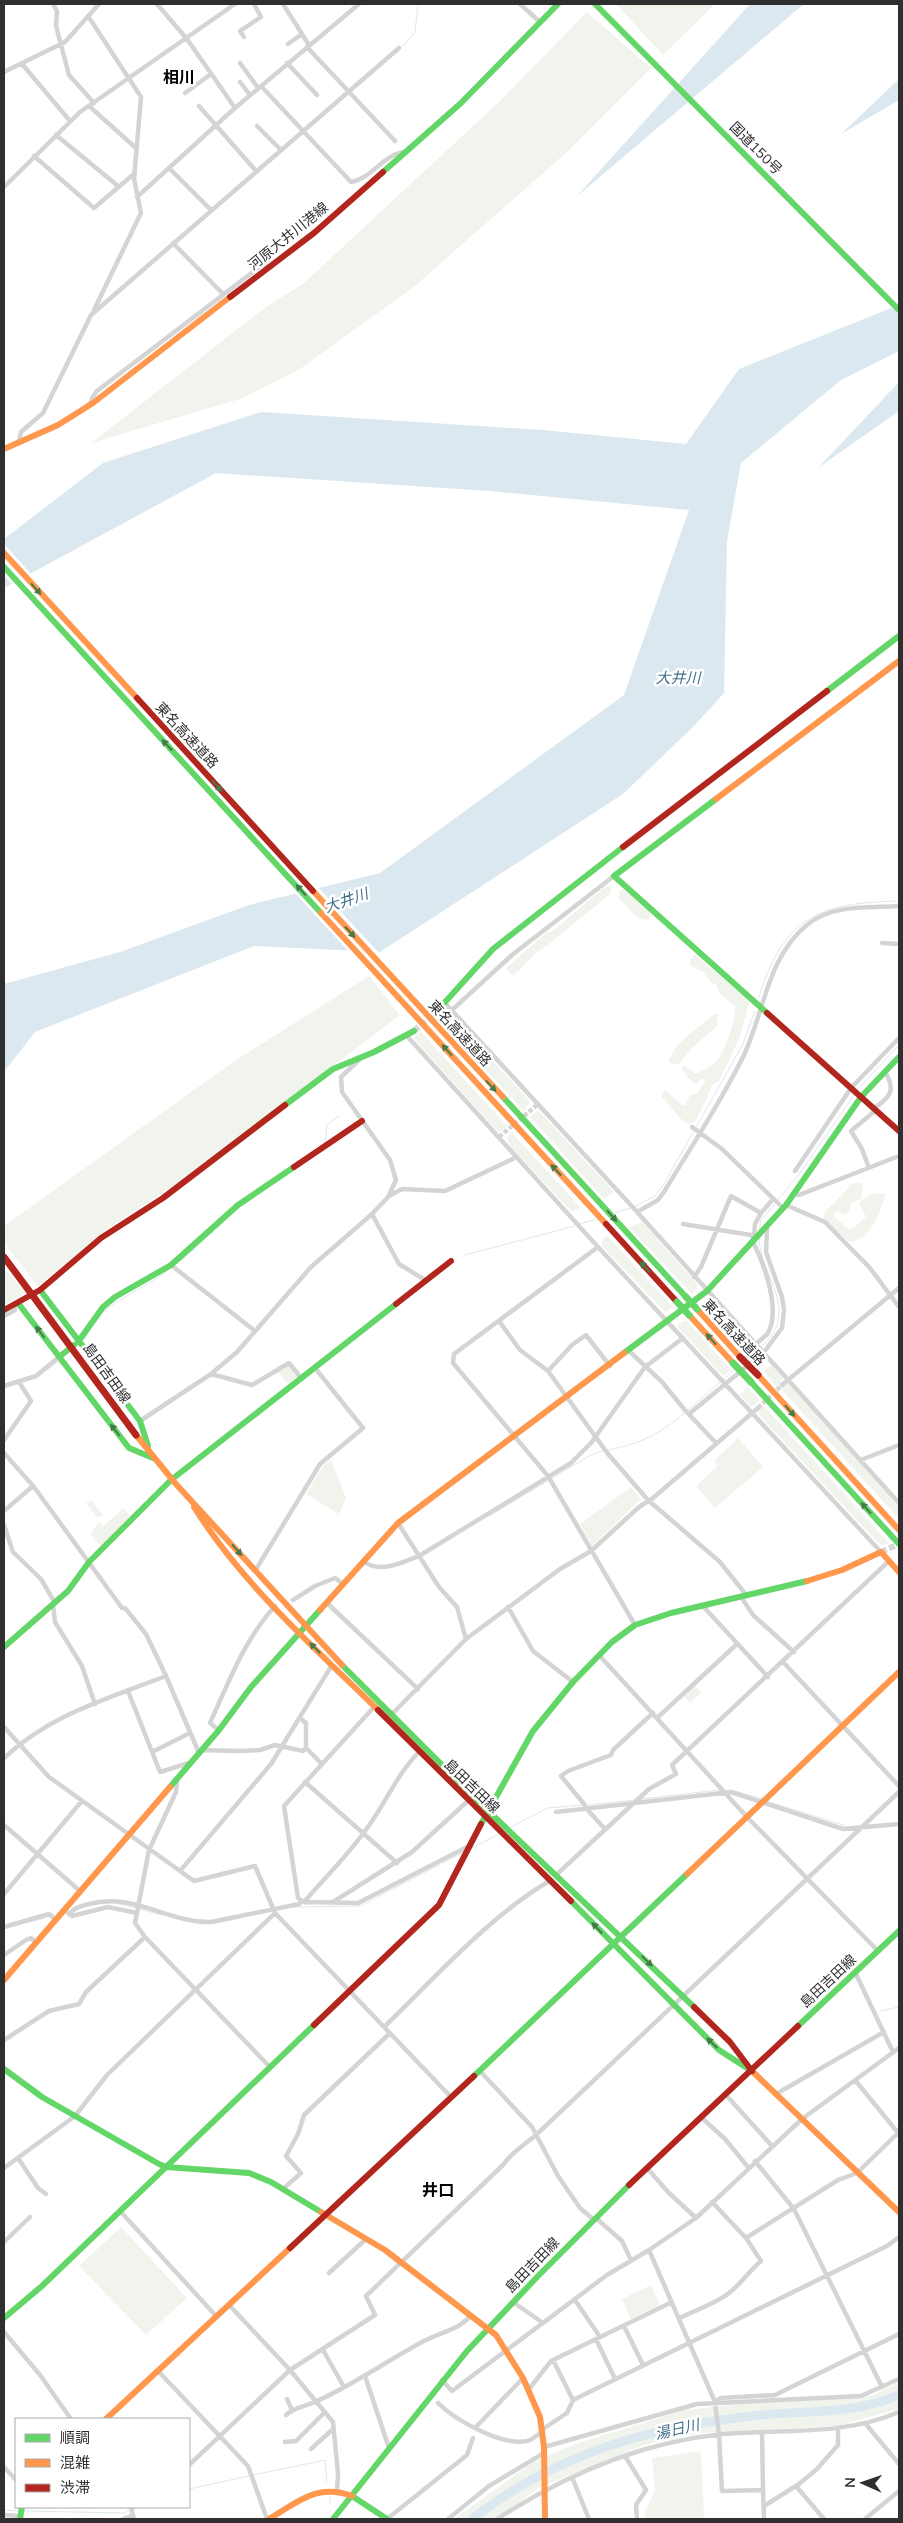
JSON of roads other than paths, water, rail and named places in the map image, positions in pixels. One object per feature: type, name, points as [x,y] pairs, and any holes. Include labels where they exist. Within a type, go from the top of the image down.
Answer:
[{"type":"main road","name":"河原大井川港線","points":[[4,449],[58,425],[90,405],[314,233],[461,104],[558,4]]},
{"type":"main road","name":"国道150号","points":[[595,4],[899,310]]},
{"type":"main road","name":"東名高速道路","points":[[4,553],[899,1530]]},
{"type":"main road","name":"東名高速道路","points":[[4,567],[899,1544]]},
{"type":"main road","points":[[437,1011],[493,949],[515,930],[899,636]]},
{"type":"main road","points":[[899,661],[614,876],[899,1131]]},
{"type":"main road","points":[[4,1310],[40,1290],[101,1238],[176,1189],[333,1069],[407,1036],[414,1031]]},
{"type":"main road","points":[[4,1980],[55,1919],[66,1911],[80,1891],[219,1730],[251,1687],[398,1523],[569,1397],[707,1291],[767,1228],[794,1194],[861,1097],[885,1072],[898,1062]]},
{"type":"main road","points":[[62,1361],[81,1345],[103,1308],[115,1297],[173,1267],[238,1204],[362,1121]]},
{"type":"main road","name":"島田吉田線","points":[[4,1257],[153,1458],[191,1502],[204,1523],[249,1578],[374,1708],[469,1800],[486,1813]]},
{"type":"main road","points":[[4,1647],[68,1591],[89,1562],[171,1480],[302,1379],[425,1280],[451,1262]]},
{"type":"main road","points":[[40,1290],[140,1421],[153,1458]]},
{"type":"main road","points":[[17,1303],[129,1448],[153,1458]]},
{"type":"main road","name":"島田吉田線","points":[[191,1502],[201,1509],[305,1627],[390,1716],[504,1831],[621,1936],[730,2042],[752,2071]]},
{"type":"main road","points":[[4,2318],[42,2286],[120,2212],[439,1905],[486,1813],[533,1731],[598,1655],[635,1625],[702,1606],[811,1580],[842,1570],[881,1552],[899,1572]]},
{"type":"main road","points":[[107,2418],[230,2306],[450,2097],[480,2071],[899,1672]]},
{"type":"main road","name":"島田吉田線","points":[[554,1877],[612,1945],[719,2050],[752,2071]]},
{"type":"main road","name":"島田吉田線","points":[[333,2519],[442,2380],[513,2302],[648,2168],[899,1931]]},
{"type":"main road","points":[[4,2069],[42,2097],[166,2167],[249,2173],[283,2189],[402,2262],[488,2328],[496,2335],[507,2351],[529,2389],[537,2408],[543,2430],[545,2519]]},
{"type":"main road","points":[[752,2071],[899,2212]]},
{"type":"main road","points":[[268,2519],[325,2490],[337,2491],[352,2496],[387,2519]]},
{"type":"street","points":[[53,4],[57,11],[56,26],[69,75],[91,105],[136,148]]},
{"type":"street","points":[[4,72],[61,44],[99,4]]},
{"type":"street","points":[[157,4],[188,39],[210,74],[235,108]]},
{"type":"street","points":[[4,186],[70,121],[188,39],[233,4]]},
{"type":"street","points":[[234,35],[262,17],[254,4]]},
{"type":"street","points":[[283,4],[308,46],[395,140]]},
{"type":"street","points":[[137,197],[235,108],[359,4]]},
{"type":"street","points":[[520,4],[540,22]]},
{"type":"street","points":[[19,443],[21,432],[43,413],[91,315],[101,299],[141,213],[137,197],[135,173],[141,97],[88,16]]},
{"type":"street","points":[[240,31],[244,37]]},
{"type":"street","points":[[288,44],[302,34]]},
{"type":"street","points":[[91,315],[399,48]]},
{"type":"street","points":[[240,63],[260,87],[351,182],[366,176],[398,152],[407,152]]},
{"type":"street","points":[[287,63],[317,95]]},
{"type":"street","points":[[22,64],[70,121]]},
{"type":"street","points":[[186,93],[210,74]]},
{"type":"street","points":[[240,82],[250,96]]},
{"type":"street","points":[[199,106],[256,171]]},
{"type":"street","points":[[257,126],[281,150]]},
{"type":"street","points":[[56,135],[118,186]]},
{"type":"street","points":[[34,156],[94,208],[135,173]]},
{"type":"street","points":[[169,168],[211,210]]},
{"type":"street","points":[[173,243],[223,294]]},
{"type":"street","points":[[90,405],[97,391],[223,294],[262,265],[270,267]]},
{"type":"street","points":[[452,1010],[512,955],[614,876]]},
{"type":"street","points":[[636,1211],[658,1200],[664,1192],[744,1054],[777,963],[786,946],[810,923],[831,913],[853,908],[899,906]]},
{"type":"street","points":[[882,944],[899,944]]},
{"type":"street","points":[[444,1002],[630,1204],[899,1503]]},
{"type":"street","points":[[407,1036],[598,1247],[668,1320],[881,1552]]},
{"type":"street","points":[[795,1171],[851,1088],[899,1038]]},
{"type":"street","points":[[362,1057],[341,1077],[342,1092],[390,1160],[396,1173],[396,1180],[389,1196]]},
{"type":"street","points":[[869,1168],[862,1149],[851,1131],[886,1101],[892,1089],[892,1084],[885,1072]]},
{"type":"street","points":[[692,1128],[728,1156],[774,1200],[783,1206],[825,1222],[870,1268],[899,1307]]},
{"type":"street","points":[[794,1194],[799,1195],[899,1156]]},
{"type":"street","points":[[140,1421],[211,1374],[237,1352],[310,1266],[372,1214],[389,1196],[402,1189],[444,1191],[517,1157]]},
{"type":"street","points":[[694,1276],[701,1267],[730,1196],[761,1213]]},
{"type":"street","points":[[754,1240],[755,1224],[761,1213],[774,1200]]},
{"type":"street","points":[[372,1214],[399,1264],[425,1280]]},
{"type":"street","points":[[683,1224],[751,1235],[772,1298],[773,1308],[772,1321],[767,1334],[757,1344]]},
{"type":"street","points":[[689,1414],[763,1351],[777,1336],[784,1318],[782,1297],[766,1252],[767,1228]]},
{"type":"street","points":[[598,1247],[454,1354],[453,1363],[548,1476],[635,1625]]},
{"type":"street","points":[[173,1267],[255,1331]]},
{"type":"street","points":[[782,1385],[899,1288]]},
{"type":"street","points":[[4,1316],[14,1310],[17,1303]]},
{"type":"street","points":[[499,1321],[520,1350],[548,1371],[569,1397],[604,1448],[648,1500],[720,1562],[744,1596],[753,1614],[794,1652]]},
{"type":"street","points":[[548,1371],[572,1344],[586,1335],[610,1366]]},
{"type":"street","points":[[363,1561],[373,1567],[396,1566],[419,1556],[580,1455],[645,1367],[683,1338]]},
{"type":"street","points":[[628,1350],[662,1382],[684,1410],[716,1443]]},
{"type":"street","points":[[4,1386],[20,1383],[62,1361]]},
{"type":"street","points":[[211,1374],[252,1385],[289,1363],[302,1379]]},
{"type":"street","points":[[255,1571],[320,1464],[363,1428],[315,1368]]},
{"type":"street","points":[[4,1440],[31,1401],[20,1383]]},
{"type":"street","points":[[390,1716],[466,1639],[560,1569],[591,1551],[648,1500],[653,1498],[758,1408]]},
{"type":"street","points":[[861,1460],[899,1445]]},
{"type":"street","points":[[4,1453],[33,1486],[122,1608],[125,1608],[146,1634],[190,1733],[200,1751],[260,1750],[275,1744],[300,1752],[306,1748]]},
{"type":"street","points":[[4,1510],[33,1486]]},
{"type":"street","points":[[398,1523],[439,1587],[456,1607],[466,1639]]},
{"type":"street","points":[[4,1525],[14,1552],[41,1579],[54,1604],[55,1622],[82,1666],[95,1704]]},
{"type":"street","points":[[384,2027],[502,1914],[527,1894],[554,1877],[641,1796],[676,1774],[672,1765],[768,1677],[889,1561]]},
{"type":"street","points":[[293,1600],[334,1578],[343,1584]]},
{"type":"street","points":[[327,1603],[418,1689]]},
{"type":"street","points":[[219,1730],[210,1724],[240,1654],[260,1621],[275,1606]]},
{"type":"street","points":[[702,1606],[768,1677]]},
{"type":"street","points":[[508,1607],[533,1651],[573,1682]]},
{"type":"street","points":[[657,1718],[737,1644]]},
{"type":"street","points":[[598,1655],[747,1816],[878,1951]]},
{"type":"street","points":[[783,1662],[899,1786]]},
{"type":"street","points":[[180,1871],[271,1764],[332,1665]]},
{"type":"street","points":[[4,1758],[19,1744],[59,1717],[166,1676]]},
{"type":"street","points":[[128,1691],[160,1772],[189,1764]]},
{"type":"street","points":[[374,1708],[284,1806],[298,1898],[303,1901],[358,1903],[469,1846]]},
{"type":"street","points":[[606,1829],[561,1776],[568,1771],[610,1755],[653,1713]]},
{"type":"street","points":[[300,1718],[306,1723],[306,1748],[322,1764]]},
{"type":"street","points":[[4,1727],[49,1777],[81,1802],[194,1881],[255,1866],[275,1910],[450,2097]]},
{"type":"street","points":[[152,1752],[190,1733]]},
{"type":"street","points":[[66,1911],[105,1900],[138,1905],[203,1922],[299,1904],[364,1833],[389,1796],[407,1764],[419,1752]]},
{"type":"street","points":[[177,1778],[176,1792],[149,1850],[135,1923],[145,1937],[270,2066]]},
{"type":"street","points":[[306,1782],[397,1862]]},
{"type":"street","points":[[556,1812],[585,1806],[633,1803],[726,1792],[764,1800],[843,1829],[861,1829],[899,1824]]},
{"type":"street","points":[[190,2464],[290,2370],[376,2316],[366,2296],[503,2165],[512,2152],[536,2135],[899,1792]]},
{"type":"street","points":[[333,1903],[338,1897],[412,1852],[469,1800]]},
{"type":"street","points":[[4,1894],[81,1802]]},
{"type":"street","points":[[4,1825],[80,1891]]},
{"type":"street","points":[[66,1911],[72,1916],[108,1908],[137,1913]]},
{"type":"street","points":[[4,2168],[75,2116],[107,2075],[275,1910]]},
{"type":"street","points":[[4,1926],[49,1914],[55,1919]]},
{"type":"street","points":[[4,2040],[49,2011],[79,2004],[86,1992],[145,1937]]},
{"type":"street","points":[[4,1956],[30,1938],[35,1942]]},
{"type":"street","points":[[855,1972],[893,2052]]},
{"type":"street","points":[[776,2094],[884,2032]]},
{"type":"street","points":[[283,2189],[301,2173],[286,2156],[298,2134],[304,2115],[389,2034]]},
{"type":"street","points":[[442,2380],[452,2391],[607,2275],[649,2250],[696,2218],[748,2167],[802,2119],[899,2048]]},
{"type":"street","points":[[480,2071],[532,2127],[558,2176],[580,2208],[622,2241],[631,2260]]},
{"type":"street","points":[[746,2238],[838,2180],[857,2173],[899,2133],[855,2080]]},
{"type":"street","points":[[726,2095],[772,2146]]},
{"type":"street","points":[[702,2118],[725,2139],[748,2167]]},
{"type":"street","points":[[18,2158],[38,2188],[46,2194]]},
{"type":"street","points":[[755,2161],[794,2209],[882,2388]]},
{"type":"street","points":[[648,2168],[668,2192],[696,2218]]},
{"type":"street","points":[[680,2318],[728,2294],[740,2284],[747,2272],[762,2260],[746,2238],[712,2202]]},
{"type":"street","points":[[120,2212],[218,2317]]},
{"type":"street","points":[[4,2242],[30,2218]]},
{"type":"street","points":[[438,2403],[451,2414],[474,2428],[511,2440],[529,2440],[567,2413],[573,2400],[887,2246],[899,2237]]},
{"type":"street","points":[[329,2273],[366,2239]]},
{"type":"street","points":[[649,2250],[680,2318],[715,2404],[719,2433],[722,2491],[763,2490]]},
{"type":"street","points":[[575,2300],[598,2338],[615,2379]]},
{"type":"street","points":[[513,2302],[543,2323]]},
{"type":"street","points":[[529,2389],[553,2360],[672,2302]]},
{"type":"street","points":[[230,2306],[290,2370],[333,2422],[338,2474],[337,2491]]},
{"type":"street","points":[[286,2415],[292,2410],[316,2402],[365,2376],[422,2341],[463,2326],[470,2316]]},
{"type":"street","points":[[624,2326],[643,2365]]},
{"type":"street","points":[[4,2332],[40,2375],[70,2418]]},
{"type":"street","points":[[715,2404],[721,2398],[775,2395],[899,2334]]},
{"type":"street","points":[[323,2350],[344,2387]]},
{"type":"street","points":[[553,2360],[573,2400]]},
{"type":"street","points":[[159,2372],[248,2466],[268,2519]]},
{"type":"street","points":[[365,2376],[389,2448]]},
{"type":"street","points":[[474,2428],[523,2378]]},
{"type":"street","points":[[448,2519],[489,2486],[544,2452],[684,2407],[861,2396],[899,2379]]},
{"type":"street","points":[[287,2399],[292,2410]]},
{"type":"street","points":[[285,2442],[296,2440],[325,2412]]},
{"type":"street","points":[[497,2519],[545,2489],[572,2477],[625,2456],[673,2441],[719,2433],[838,2430],[899,2412]]},
{"type":"street","points":[[865,2423],[899,2464]]},
{"type":"street","points":[[311,2449],[334,2428]]},
{"type":"street","points":[[764,2506],[796,2486],[817,2469],[838,2445],[838,2430]]},
{"type":"street","points":[[762,2432],[764,2519]]},
{"type":"street","points":[[387,2519],[467,2455],[473,2438]]},
{"type":"street","points":[[625,2456],[646,2490],[636,2505],[637,2519]]},
{"type":"street","points":[[4,2467],[15,2479]]},
{"type":"street","points":[[572,2477],[589,2519]]},
{"type":"street","points":[[796,2486],[824,2519]]},
{"type":"street","points":[[865,2519],[899,2491]]},
{"type":"street","points":[[4,2515],[21,2513]]},
{"type":"street","points":[[123,2519],[133,2516]]},
{"type":"water","points":[[750,4],[804,4],[576,197]]},
{"type":"water","points":[[899,79],[899,100],[841,134]]},
{"type":"water","name":"大井川","points":[[899,305],[899,351],[841,380],[741,463],[727,541],[724,693],[694,726],[623,794],[380,952],[254,946],[35,1032],[4,1072],[4,984],[120,952],[249,905],[380,873],[624,695],[689,510],[489,491],[216,473],[4,588],[4,539],[103,463],[261,412],[543,430],[686,444],[739,369]]},
{"type":"water","points":[[899,382],[899,411],[818,468]]},
{"type":"waterway","points":[[403,46],[415,32],[418,4]]},
{"type":"waterway","points":[[759,997],[780,948],[793,932],[808,919],[847,905],[899,901]]},
{"type":"waterway","points":[[634,1207],[655,1196],[665,1182],[743,1044],[755,1011]]},
{"type":"waterway","points":[[858,1089],[899,1045]]},
{"type":"waterway","points":[[777,1201],[800,1173],[854,1095]]},
{"type":"waterway","points":[[325,1144],[327,1125],[339,1116]]},
{"type":"waterway","points":[[759,1232],[761,1220],[775,1204]]},
{"type":"waterway","points":[[615,1213],[630,1208]]},
{"type":"waterway","points":[[579,1224],[597,1219]]},
{"type":"waterway","points":[[181,1261],[222,1223]]},
{"type":"waterway","points":[[465,1255],[575,1226]]},
{"type":"waterway","points":[[759,1238],[761,1253],[776,1294],[779,1308],[778,1321],[773,1334],[761,1347]]},
{"type":"waterway","points":[[102,1313],[170,1269]]},
{"type":"waterway","points":[[84,1342],[87,1335]]},
{"type":"waterway","points":[[746,1360],[758,1350]]},
{"type":"waterway","points":[[66,1362],[74,1355]]},
{"type":"waterway","points":[[38,1377],[57,1362],[61,1364]]},
{"type":"waterway","points":[[723,1380],[735,1369]]},
{"type":"waterway","points":[[687,1411],[720,1382]]},
{"type":"waterway","points":[[608,1450],[630,1445],[649,1437],[667,1427],[684,1413]]},
{"type":"waterway","points":[[489,1516],[589,1456],[604,1450]]},
{"type":"waterway","points":[[641,1799],[719,1790]]},
{"type":"waterway","points":[[735,1791],[763,1799]]},
{"type":"waterway","points":[[586,1805],[635,1800]]},
{"type":"waterway","points":[[766,1801],[846,1826]]},
{"type":"waterway","points":[[509,1828],[548,1808],[582,1805]]},
{"type":"waterway","points":[[472,1848],[499,1834]]},
{"type":"waterway","points":[[293,1907],[360,1906],[464,1852]]},
{"type":"waterway","points":[[118,1904],[136,1908]]},
{"type":"waterway","points":[[139,1909],[162,1915]]},
{"type":"waterway","points":[[29,1922],[45,1918]]},
{"type":"waterway","points":[[210,1924],[241,1918]]},
{"type":"waterway","points":[[881,2011],[899,2007]]},
{"type":"waterway","name":"湯日川","points":[[472,2519],[538,2476],[609,2446],[645,2435],[721,2420],[761,2415],[847,2409],[864,2406],[899,2395]]},
{"type":"waterway","points":[[253,2475],[325,2460],[327,2481]]},
{"type":"waterway","points":[[190,2489],[249,2476]]},
{"type":"waterway","points":[[330,2496],[330,2503]]},
{"type":"waterway","points":[[4,2510],[18,2511]]},
{"type":"waterway","points":[[24,2511],[125,2513],[130,2510]]},
{"type":"tunnel","points":[[414,1031],[437,1011]]},
{"type":"tunnel","points":[[499,1137],[537,1105]]},
{"type":"tunnel","points":[[758,1408],[782,1385]]},
{"type":"tunnel","points":[[881,1552],[899,1544]]},
{"type":"district","name":"相川","points":[[179,77]]},
{"type":"district","name":"井口","points":[[438,2190]]}]
